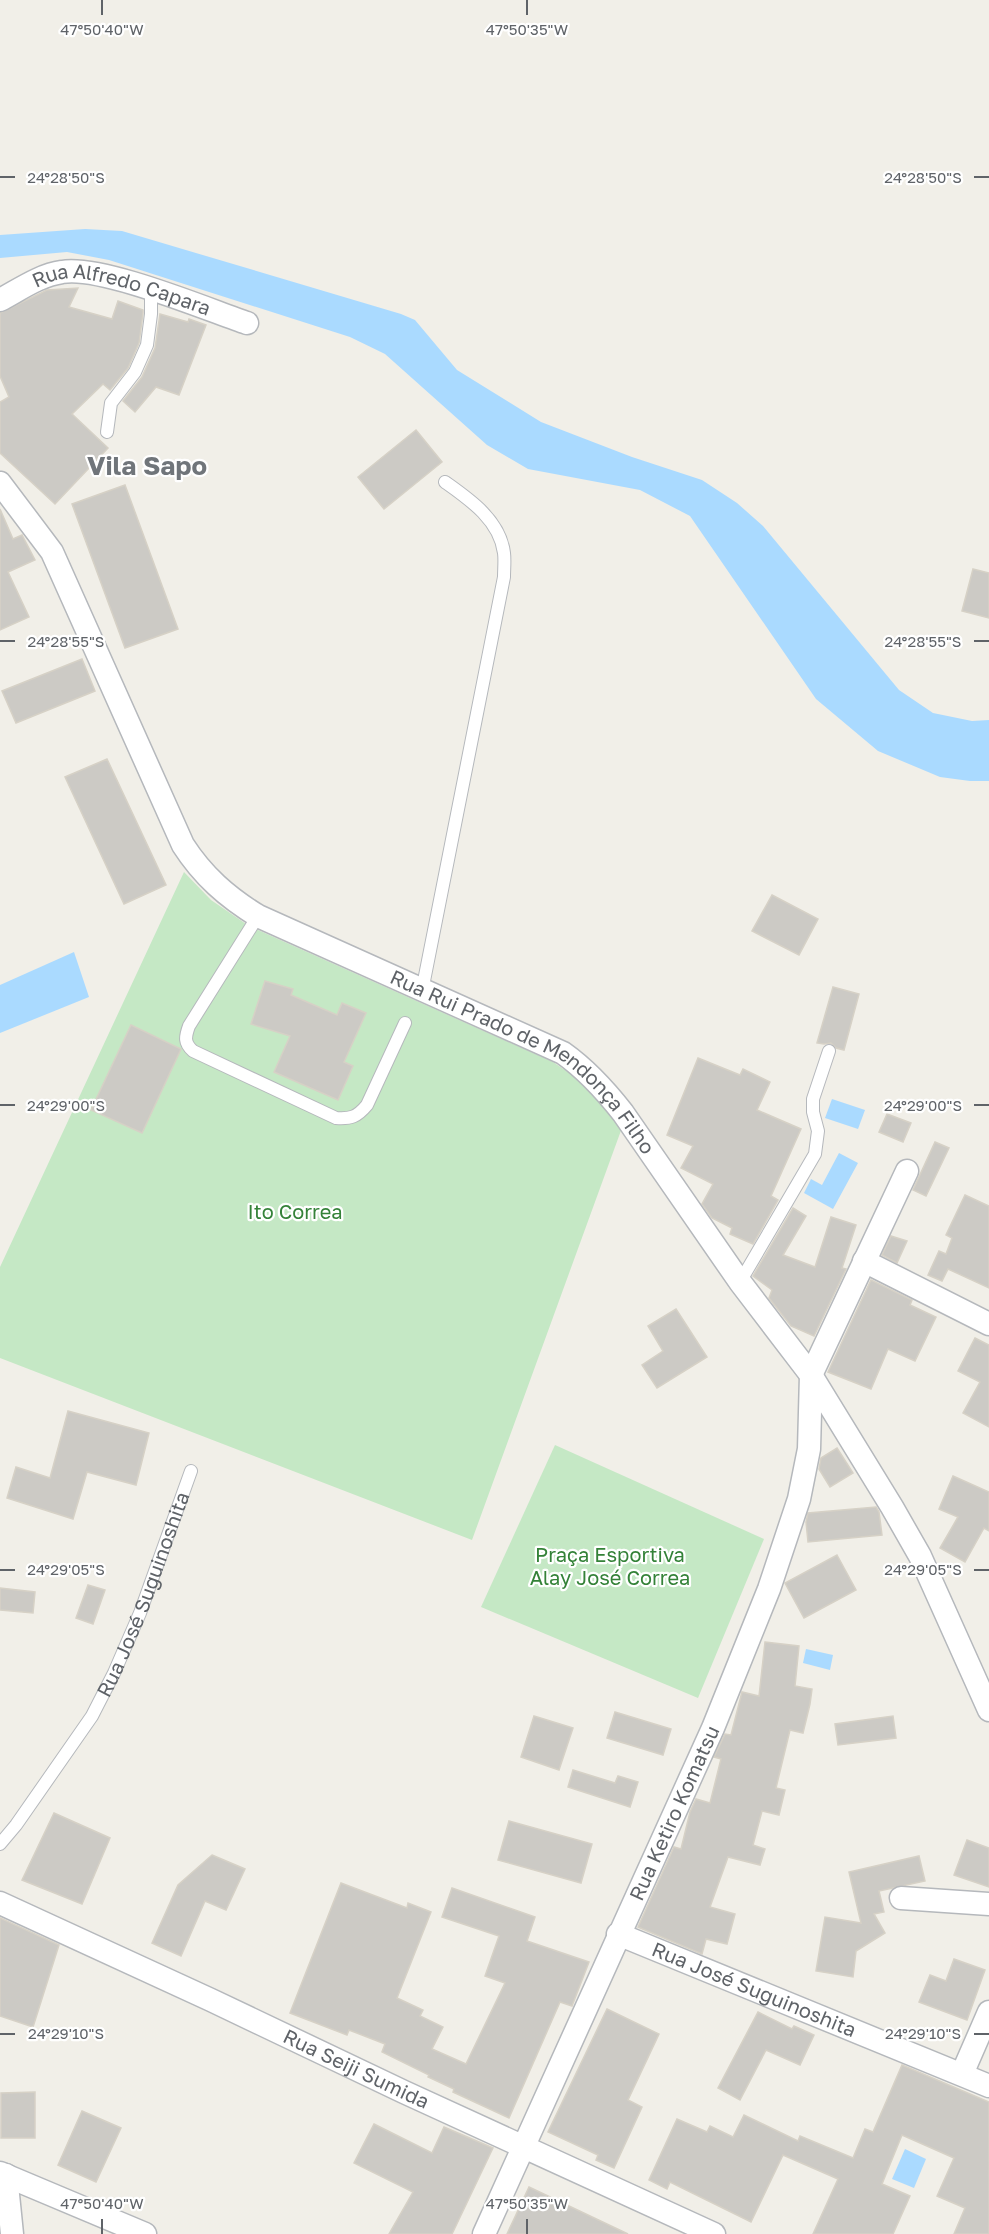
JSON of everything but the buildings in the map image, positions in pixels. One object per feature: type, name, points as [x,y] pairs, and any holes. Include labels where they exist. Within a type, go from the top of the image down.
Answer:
[{"type":"street","name":"Rua Alfredo Capara","points":[[0,300],[47,276],[63,271],[93,274],[151,290],[247,323]]},
{"type":"street","name":"Rua Rui Prado de Mendonça Filho","points":[[0,483],[52,552],[183,845],[214,885],[233,901],[258,916],[562,1053],[583,1067],[623,1113],[740,1282],[811,1375],[908,1534],[989,1710]]},
{"type":"street","points":[[811,1375],[908,1171]]},
{"type":"street","points":[[864,1261],[989,1324]]},
{"type":"street","name":"Rua Ketiro Komatsu","points":[[484,2234],[713,1728],[769,1589],[799,1499],[809,1449],[811,1375]]},
{"type":"street","points":[[901,1898],[989,1904]]},
{"type":"street","name":"Rua Seiji Sumida","points":[[0,1904],[714,2234]]},
{"type":"street","name":"Rua José Suguinoshita","points":[[618,1934],[989,2086]]},
{"type":"street","points":[[962,2074],[989,2012]]},
{"type":"street","points":[[3,2174],[12,2234]]},
{"type":"street","points":[[3,2174],[145,2234]]},
{"type":"lane","points":[[107,432],[111,403],[135,372],[147,345],[151,290]]},
{"type":"lane","points":[[423,991],[504,577],[504,552],[494,527],[476,504],[445,482]]},
{"type":"lane","points":[[258,916],[189,1026],[185,1036],[187,1045],[194,1051],[336,1118],[350,1119],[360,1114],[367,1105],[405,1023]]},
{"type":"lane","points":[[740,1282],[814,1154],[818,1131],[813,1112],[813,1099],[829,1051]]},
{"type":"lane","name":"Rua José Suguinoshita","points":[[0,1844],[16,1825],[92,1716],[140,1613],[191,1471]]},
{"type":"green space","name":"Ito Correa","points":[[184,872],[211,900],[249,926],[553,1062],[581,1081],[623,1125],[472,1540],[0,1358],[0,1267]]},
{"type":"green space","name":"Praça Esportiva Alay José Correa","points":[[555,1445],[764,1539],[698,1698],[481,1607]]},
{"type":"water","points":[[85,229],[122,231],[401,314],[415,320],[457,370],[541,422],[632,457],[702,480],[737,503],[763,526],[899,690],[933,713],[972,721],[989,720],[989,781],[940,777],[878,751],[816,699],[690,516],[640,490],[528,469],[487,445],[385,354],[350,337],[109,260],[67,252],[0,258],[0,235]]},
{"type":"water","points":[[74,952],[89,997],[0,1033],[0,985]]},
{"type":"water","points":[[832,1099],[865,1110],[858,1129],[825,1118]]},
{"type":"water","points":[[839,1153],[858,1163],[833,1209],[804,1193],[811,1179],[822,1185]]},
{"type":"water","points":[[806,1649],[833,1655],[830,1670],[803,1663]]},
{"type":"water","points":[[905,2149],[926,2159],[914,2188],[892,2179]]},
{"type":"district","name":"Vila Sapo","points":[[147,466]]}]
